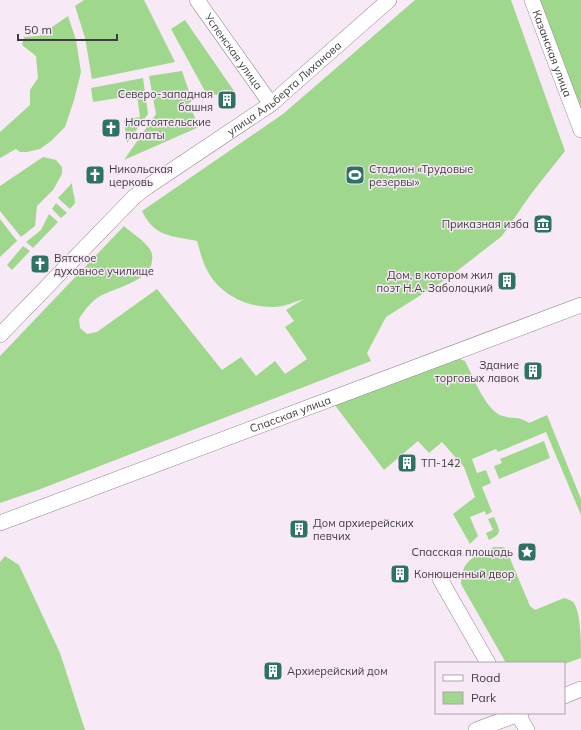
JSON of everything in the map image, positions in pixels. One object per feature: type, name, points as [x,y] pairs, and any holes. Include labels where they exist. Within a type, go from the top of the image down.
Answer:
[{"type":"street","name":"Успенская улица","points":[[197,0],[271,104]]},
{"type":"street","name":"улица Альберта Лиханова","points":[[0,335],[134,197],[147,186],[271,104],[389,0]]},
{"type":"street","name":"Казанская улица","points":[[532,0],[581,130]]},
{"type":"street","name":"Спасская улица","points":[[0,523],[581,305]]},
{"type":"street","points":[[440,579],[487,662]]},
{"type":"street","points":[[565,696],[581,689]]},
{"type":"street","points":[[476,730],[516,714]]},
{"type":"street","points":[[519,714],[527,730]]},
{"type":"green space","points":[[84,0],[144,0],[175,62],[92,79],[85,38],[75,6]]},
{"type":"green space","points":[[415,0],[511,0],[565,151],[531,194],[502,236],[448,278],[386,317],[367,353],[371,361],[38,490],[0,503],[0,356],[124,226],[144,242],[150,250],[152,257],[150,268],[145,274],[130,284],[103,294],[89,305],[79,319],[80,328],[87,334],[97,332],[157,289],[222,370],[241,357],[256,376],[275,361],[285,374],[307,359],[285,327],[294,321],[286,310],[304,299],[278,307],[264,307],[235,298],[226,293],[212,279],[204,263],[197,241],[172,236],[158,231],[147,220],[142,211],[283,114]]},
{"type":"green space","points":[[540,0],[581,0],[581,108]]},
{"type":"green space","points":[[68,16],[76,40],[81,72],[65,127],[51,141],[40,149],[20,152],[16,149],[0,158],[0,132],[30,105],[30,90],[38,78],[36,56],[22,45],[24,37],[39,36]]},
{"type":"green space","points":[[185,20],[234,91],[223,90],[217,95],[206,93],[171,29]]},
{"type":"green space","points":[[182,71],[192,100],[189,104],[199,127],[124,160],[156,114],[149,76]]},
{"type":"green space","points":[[143,78],[148,114],[127,143],[124,120],[140,117],[137,95],[93,102],[91,88]]},
{"type":"green space","points":[[43,157],[56,160],[62,167],[62,174],[53,190],[37,206],[35,226],[21,237],[0,211],[0,186]]},
{"type":"green space","points":[[72,183],[75,203],[70,209],[58,198]]},
{"type":"green space","points":[[56,203],[67,213],[61,218],[52,209]]},
{"type":"green space","points":[[49,214],[58,222],[33,248],[26,242],[41,230]]},
{"type":"green space","points":[[0,219],[17,241],[0,257]]},
{"type":"green space","points":[[23,246],[30,251],[12,270],[7,265]]},
{"type":"green space","points":[[455,358],[465,361],[481,393],[491,408],[497,413],[507,417],[518,418],[529,423],[547,415],[581,499],[581,515],[546,432],[498,452],[496,449],[472,459],[477,473],[486,470],[491,483],[482,487],[492,512],[486,515],[485,511],[470,517],[478,536],[470,544],[453,514],[475,497],[464,467],[442,442],[429,453],[418,441],[384,470],[334,404]]},
{"type":"green space","points":[[544,441],[550,458],[499,479],[494,466],[502,463],[500,459]]},
{"type":"green space","points":[[494,517],[499,531],[494,538],[489,540],[486,533],[493,530],[488,519]]},
{"type":"green space","points":[[494,547],[503,547],[506,549],[530,606],[535,610],[564,598],[573,602],[578,612],[581,636],[581,658],[565,664],[565,662],[505,662],[461,584],[463,569],[466,564],[481,553]]},
{"type":"green space","points":[[5,556],[19,565],[60,653],[85,730],[0,730],[0,562]]},
{"type":"place","name":"Северо-западная башня","points":[[227,100]]},
{"type":"place","name":"Настоятельские палаты","points":[[111,128]]},
{"type":"place","name":"Никольская церковь","points":[[95,175]]},
{"type":"place","name":"Стадион «Трудовые резервы»","points":[[355,175]]},
{"type":"place","name":"Приказная изба","points":[[543,224]]},
{"type":"place","name":"Вятское духовное училище","points":[[40,264]]},
{"type":"place","name":"Дом, в котором жил поэт Н.А. Заболоцкий","points":[[507,281]]},
{"type":"place","name":"Здание торговых лавок","points":[[533,371]]},
{"type":"place","name":"ТП-142","points":[[407,463]]},
{"type":"place","name":"Дом архиерейских певчих","points":[[299,529]]},
{"type":"place","name":"Спасская площадь","points":[[527,552]]},
{"type":"place","name":"Конюшенный двор","points":[[400,574]]},
{"type":"place","name":"Архиерейский дом","points":[[273,671]]}]
